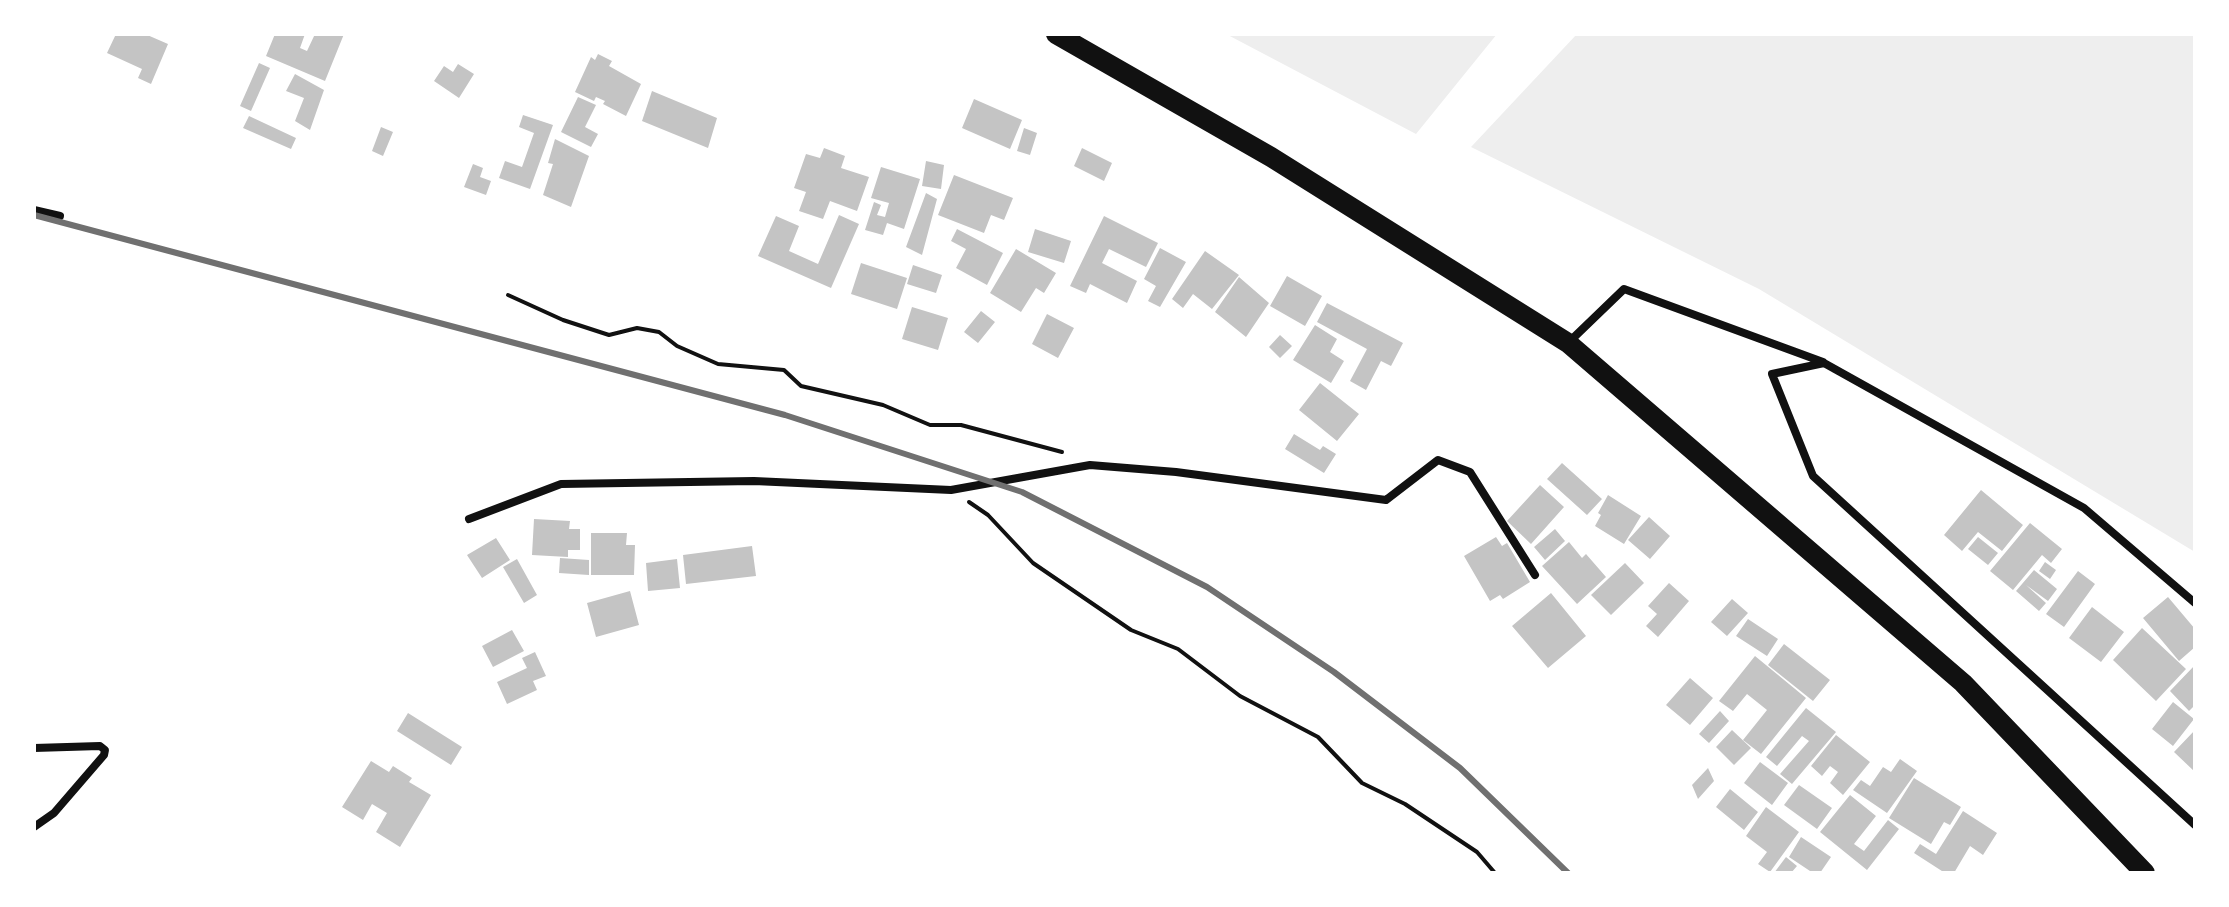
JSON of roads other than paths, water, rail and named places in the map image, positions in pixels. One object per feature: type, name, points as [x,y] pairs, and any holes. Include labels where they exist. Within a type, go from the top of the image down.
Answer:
[{"type":"highway","points":[[1056,34],[1271,157],[1568,343],[1963,683],[2145,873]]},
{"type":"street","points":[[34,210],[60,216]]},
{"type":"street","points":[[1568,343],[1624,289],[1824,363],[2084,508],[2195,603]]},
{"type":"street","points":[[1824,363],[1772,374],[1813,476],[2195,825]]},
{"type":"street","points":[[469,519],[561,484],[754,481],[951,490],[1090,465],[1176,472],[1386,500],[1438,460],[1470,472],[1535,575]]},
{"type":"street","points":[[34,748],[100,746],[105,750],[54,813],[34,827]]},
{"type":"railway","points":[[34,215],[785,415],[1022,492],[1207,587],[1334,672],[1460,768],[1568,873]]}]
